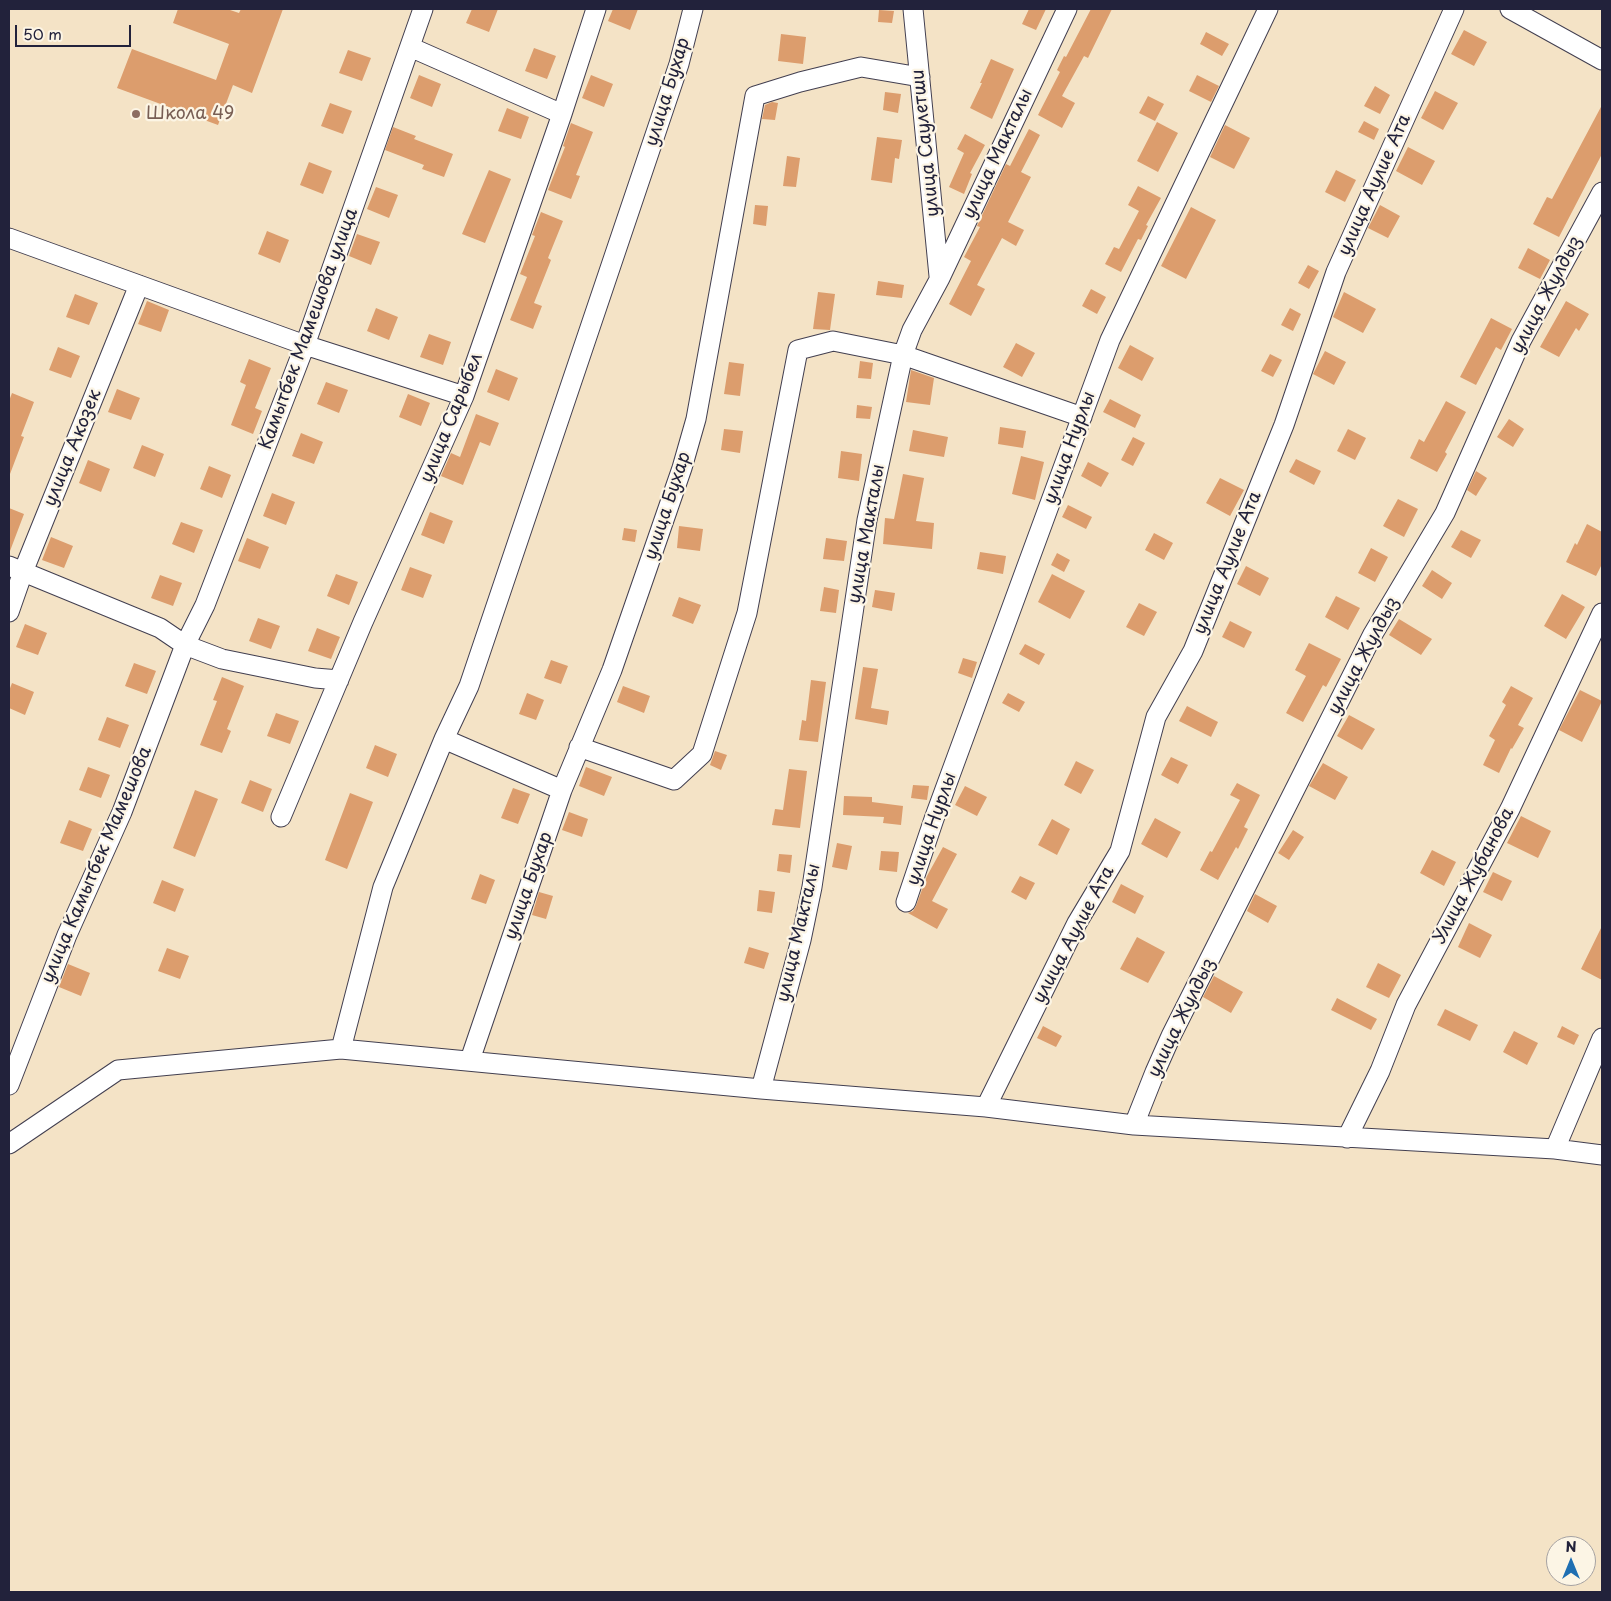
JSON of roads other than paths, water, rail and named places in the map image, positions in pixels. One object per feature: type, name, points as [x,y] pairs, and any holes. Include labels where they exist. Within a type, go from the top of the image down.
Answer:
[{"type":"street","name":"Камытбек Мамешова улица","points":[[184,645],[205,605],[305,345],[423,9]]},
{"type":"street","name":"улица Сарыбел","points":[[281,817],[464,396],[562,114],[596,9]]},
{"type":"street","name":"улица Бухар","points":[[341,1049],[383,887],[444,739],[469,686],[679,64],[693,9]]},
{"type":"street","name":"улица Саулетши","points":[[913,9],[940,278]]},
{"type":"street","name":"улица Макталы","points":[[761,1089],[801,940],[812,887],[867,520],[903,355],[912,330],[940,278],[1067,9]]},
{"type":"street","name":"улица Нурлы","points":[[906,902],[934,819],[1110,340],[1268,9]]},
{"type":"street","name":"улица Аулие Ата","points":[[986,1107],[1077,923],[1120,851],[1156,718],[1193,651],[1284,425],[1336,272],[1454,9]]},
{"type":"street","points":[[1510,9],[1602,60]]},
{"type":"street","points":[[410,47],[562,114]]},
{"type":"street","name":"улица Бухар","points":[[470,1060],[562,790],[612,670],[682,468],[696,419],[755,96],[800,82],[861,67],[920,77]]},
{"type":"street","name":"улица Жулдыз","points":[[1134,1125],[1171,1036],[1364,651],[1445,513],[1521,341],[1602,192]]},
{"type":"street","points":[[9,238],[305,345],[464,396]]},
{"type":"street","name":"улица Акозек","points":[[9,612],[16,569],[139,285]]},
{"type":"street","points":[[579,747],[674,780],[702,754],[747,613],[798,350],[833,341],[903,355],[1082,417]]},
{"type":"street","points":[[16,569],[160,628],[184,645],[222,659],[315,678],[339,680]]},
{"type":"street","name":"Улица Жубанова","points":[[1348,1138],[1380,1071],[1406,1005],[1510,809],[1602,613]]},
{"type":"street","name":"улица Камытбек Мамешова","points":[[9,1085],[67,935],[122,812],[184,645]]},
{"type":"street","points":[[444,739],[562,790]]},
{"type":"street","points":[[1555,1149],[1602,1038]]},
{"type":"street","points":[[9,1144],[118,1070],[341,1049],[761,1089],[986,1107],[1134,1125],[1555,1149],[1602,1155]]},
{"type":"place","name":"Школа 49","points":[[136,114]]}]
